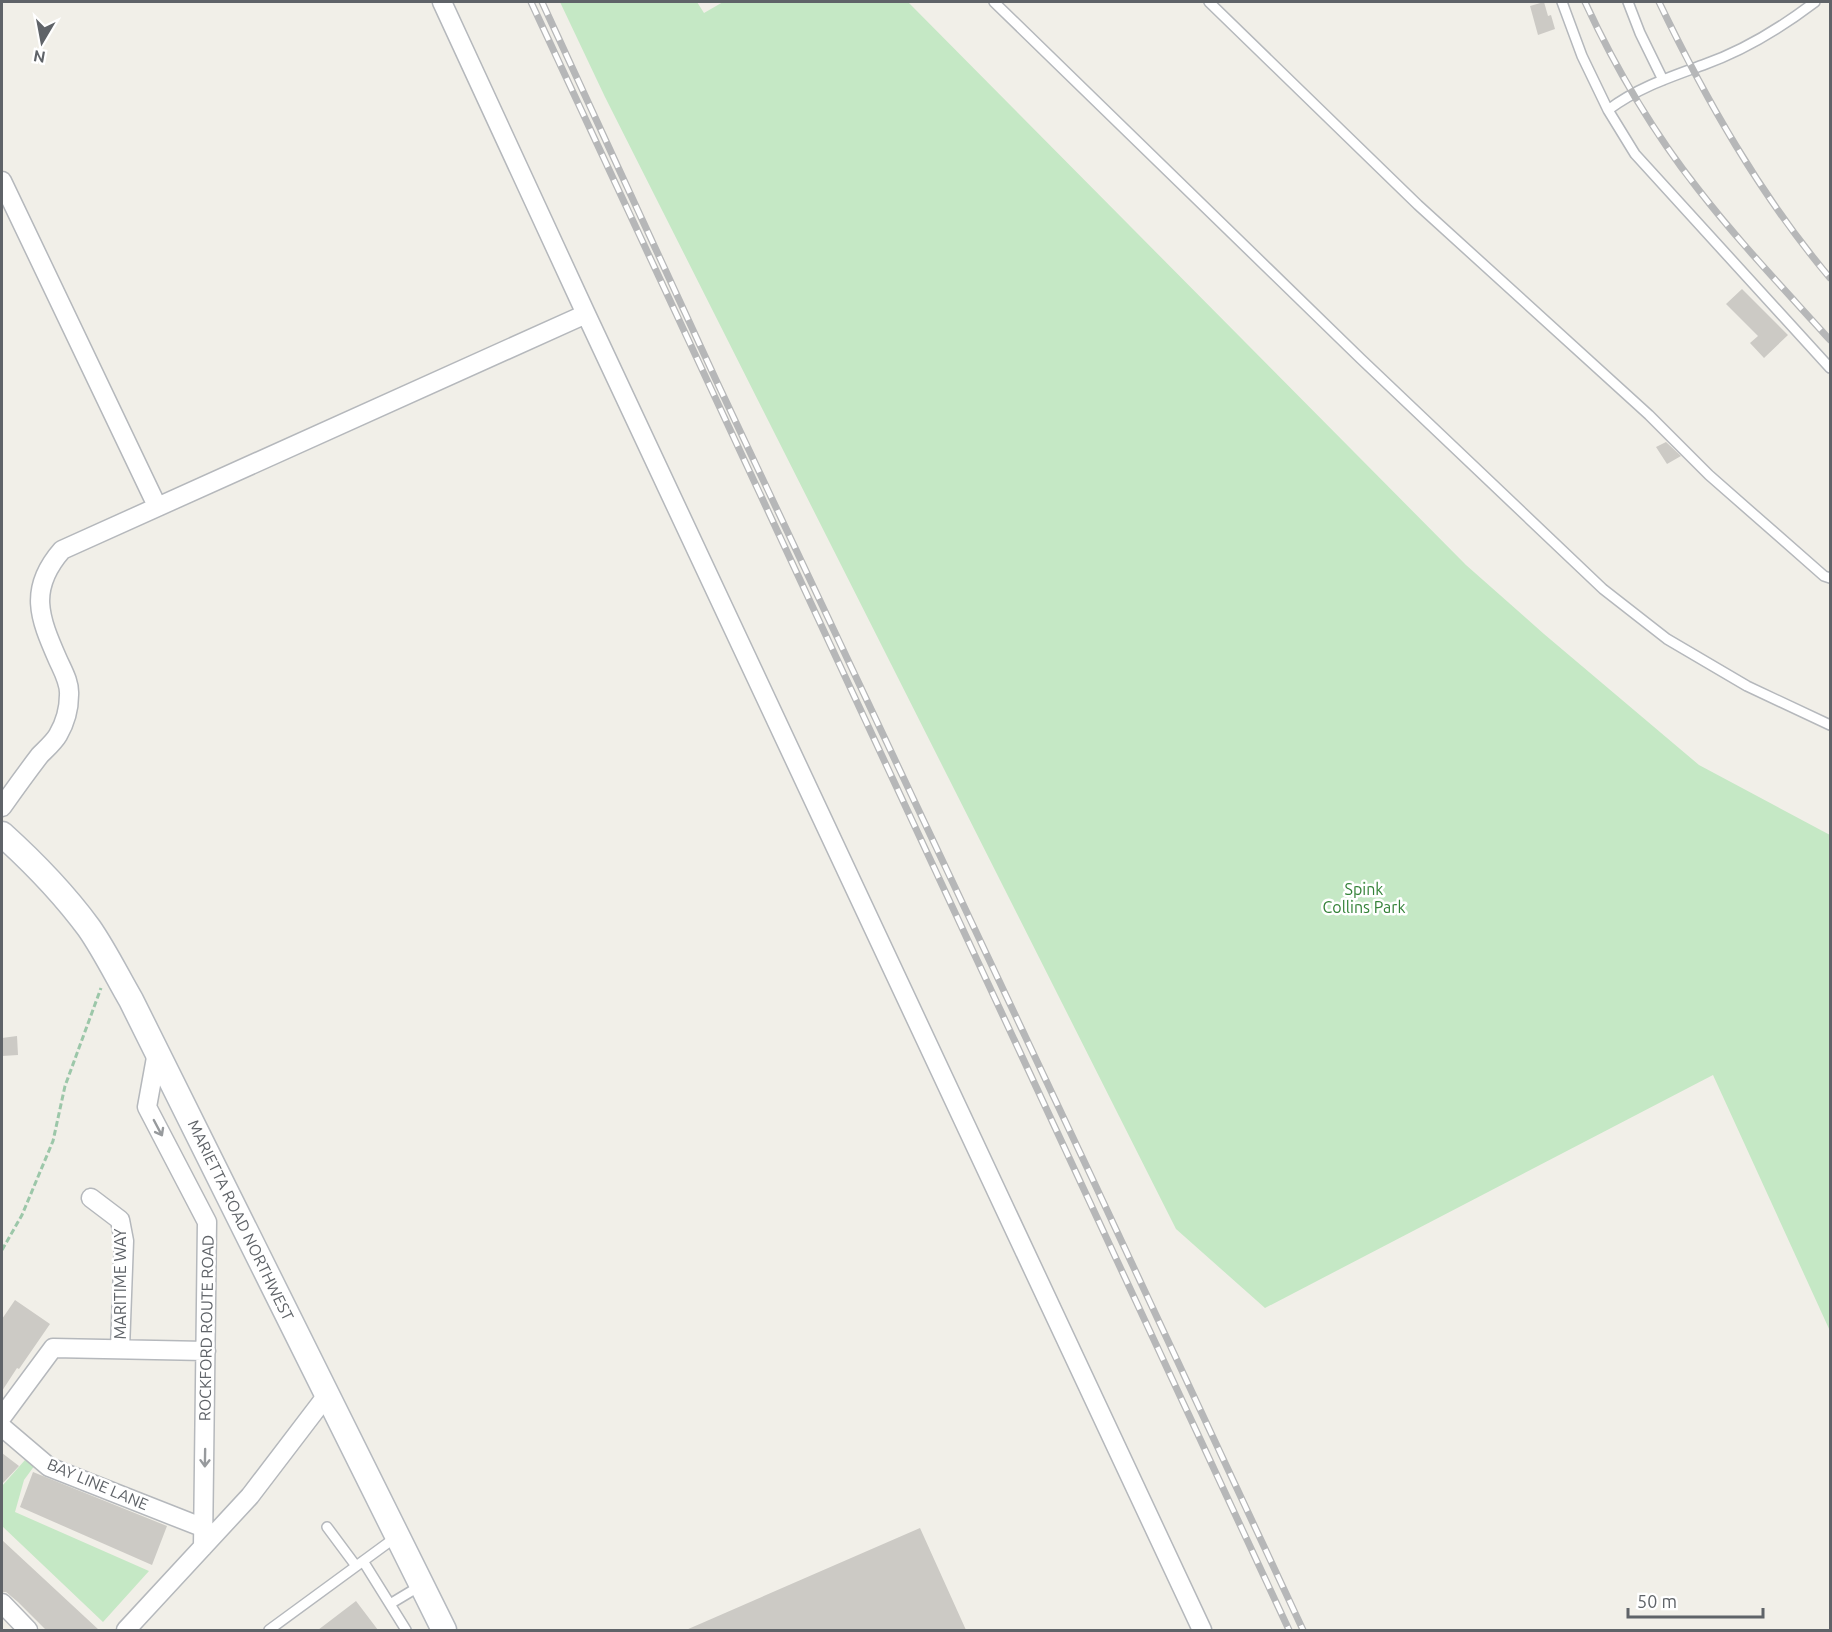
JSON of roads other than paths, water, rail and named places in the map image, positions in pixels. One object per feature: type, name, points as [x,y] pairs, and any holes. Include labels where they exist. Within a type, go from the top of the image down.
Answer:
[{"type":"main road","name":"MARIETTA ROAD NORTHWEST","points":[[2,834],[62,895],[89,929],[131,1000],[444,1630]]},
{"type":"street","points":[[442,2],[1202,1630]]},
{"type":"street","points":[[2,180],[157,506]]},
{"type":"street","points":[[2,807],[58,736],[66,715],[68,683],[51,644],[41,613],[39,596],[42,580],[51,563],[62,550],[586,314]]},
{"type":"street","name":"ROCKFORD ROUTE ROAD","points":[[157,1052],[147,1107],[207,1222],[203,1547]]},
{"type":"street","name":"MARITIME WAY","points":[[90,1198],[120,1220],[124,1241],[120,1349]]},
{"type":"street","points":[[2,1417],[53,1348],[206,1351]]},
{"type":"street","points":[[126,1630],[250,1496],[327,1395]]},
{"type":"street","name":"BAY LINE LANE","points":[[2,1427],[49,1467],[204,1527]]},
{"type":"street","points":[[2,1603],[28,1630]]},
{"type":"lane","points":[[994,2],[1328,327],[1604,589],[1667,639],[1747,686],[1830,725]]},
{"type":"lane","points":[[1209,2],[1418,205],[1649,415],[1709,475],[1824,576],[1830,578]]},
{"type":"lane","points":[[1562,2],[1582,56],[1608,110],[1635,154],[1830,368]]},
{"type":"lane","points":[[1628,2],[1663,80]]},
{"type":"lane","points":[[1608,110],[1633,93],[1691,68],[1703,66],[1738,49],[1788,22],[1815,2]]},
{"type":"lane","points":[[327,1527],[360,1563],[406,1630]]},
{"type":"lane","points":[[269,1630],[398,1535]]},
{"type":"lane","points":[[390,1604],[422,1585]]},
{"type":"railway","points":[[531,2],[1289,1630]]},
{"type":"railway","points":[[542,2],[716,380],[1303,1630]]},
{"type":"railway","points":[[1585,2],[1636,98],[1681,167],[1762,266],[1830,340]]},
{"type":"railway","points":[[1659,2],[1715,111],[1736,146],[1780,214],[1830,278]]},
{"type":"park label","name":"Spink Collins Park","points":[[1364,898]]}]
